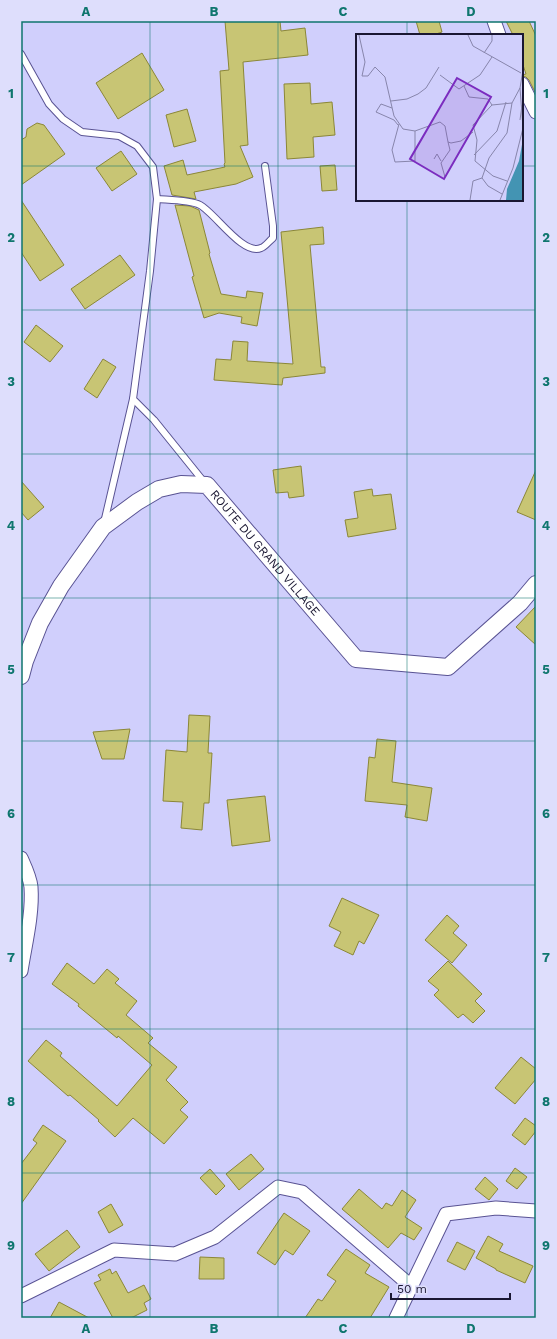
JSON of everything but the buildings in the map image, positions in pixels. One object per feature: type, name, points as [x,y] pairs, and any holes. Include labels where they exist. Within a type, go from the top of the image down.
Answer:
[{"type":"street","points":[[494,21],[499,34]]},
{"type":"street","points":[[523,86],[536,112]]},
{"type":"street","name":"ROUTE DU GRAND VILLAGE","points":[[21,676],[25,660],[40,624],[61,586],[103,527],[137,502],[159,489],[181,484],[207,485],[356,659],[448,667],[520,603],[536,584]]},
{"type":"street","points":[[21,858],[26,868],[31,887],[30,910],[21,971]]},
{"type":"street","points":[[21,1296],[114,1250],[175,1254],[182,1252],[215,1237],[278,1187],[302,1192],[412,1287]]},
{"type":"street","points":[[396,1318],[446,1214],[496,1208],[536,1211]]},
{"type":"lane","points":[[21,54],[49,104],[63,119],[82,132],[119,136],[137,146],[153,167],[157,199],[150,271],[133,399],[103,527]]},
{"type":"lane","points":[[157,199],[198,204],[208,210],[217,221],[242,244],[255,249],[262,248],[273,238],[273,226],[265,166]]},
{"type":"lane","points":[[133,399],[154,420],[207,485]]}]
